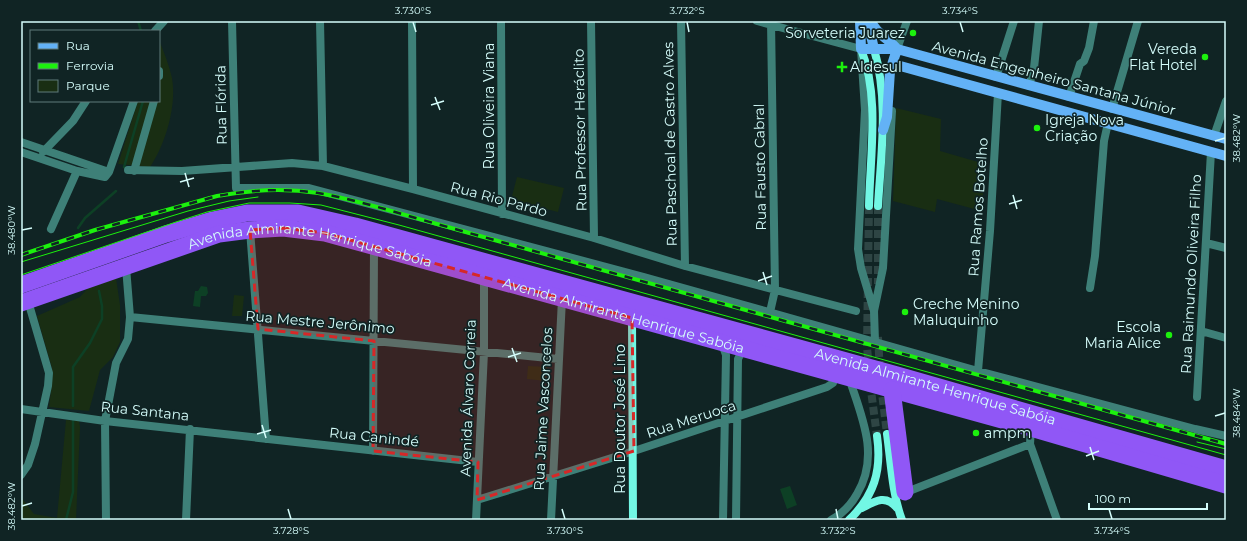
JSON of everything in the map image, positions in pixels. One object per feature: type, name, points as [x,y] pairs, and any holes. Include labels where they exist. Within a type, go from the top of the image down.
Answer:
[{"type":"highway","name":"Avenida Almirante Henrique Sabóia","points":[[21,285],[155,238],[213,220],[247,213],[298,213],[328,218],[897,375],[1226,469]]},
{"type":"highway","name":"Avenida Almirante Henrique Sabóia","points":[[24,302],[219,234],[283,228],[325,233],[722,344],[1031,428],[1226,485]]},
{"type":"highway","points":[[155,238],[160,254]]},
{"type":"highway","points":[[892,390],[905,492]]},
{"type":"main road","points":[[860,21],[861,49]]},
{"type":"main road","points":[[869,21],[877,32],[892,42],[897,49],[896,65],[890,71],[887,117],[883,130]]},
{"type":"main road","points":[[869,21],[874,49]]},
{"type":"main road","name":"Avenida Engenheiro Santana Júnior","points":[[861,49],[897,49],[1226,139]]},
{"type":"main road","name":"Avenida Engenheiro Santana Júnior","points":[[896,65],[1226,156]]},
{"type":"street","points":[[156,30],[164,21]]},
{"type":"street","name":"Rua Flórida","points":[[232,21],[236,188]]},
{"type":"street","points":[[320,21],[323,166]]},
{"type":"street","points":[[412,21],[413,189]]},
{"type":"street","name":"Rua Oliveira Viana","points":[[501,21],[502,214]]},
{"type":"street","name":"Rua Professor Heráclito","points":[[591,21],[594,238]]},
{"type":"street","name":"Rua Paschoal de Castro Alves","points":[[681,21],[685,266]]},
{"type":"street","name":"Avenida Engenheiro Santana Júnior","points":[[757,21],[771,23],[861,49]]},
{"type":"street","points":[[897,49],[907,21]]},
{"type":"street","points":[[996,77],[1013,21]]},
{"type":"street","points":[[1029,86],[1034,68],[1039,21]]},
{"type":"street","points":[[1069,97],[1080,64],[1084,61],[1089,48],[1094,21]]},
{"type":"street","points":[[1112,109],[1138,21]]},
{"type":"street","name":"Rua Fausto Cabral","points":[[770,312],[775,290],[771,23]]},
{"type":"street","points":[[861,49],[868,66],[872,100],[869,206]]},
{"type":"street","points":[[861,49],[865,110],[858,250],[860,268],[874,311]]},
{"type":"street","points":[[874,49],[880,68],[883,130],[878,206]]},
{"type":"street","points":[[874,342],[874,311],[883,268],[893,79],[896,65]]},
{"type":"street","name":"Rua Ramos Botelho","points":[[978,371],[990,230],[998,93]]},
{"type":"street","points":[[1214,136],[1226,101]]},
{"type":"street","points":[[39,158],[45,149],[73,121],[85,102]]},
{"type":"street","points":[[21,152],[78,171],[102,177],[107,176],[113,168],[134,102]]},
{"type":"street","name":"Rua Rio Pardo","points":[[154,102],[131,170],[182,171],[292,163],[323,166],[594,238],[685,266],[856,311]]},
{"type":"street","points":[[1090,288],[1095,256],[1104,141],[1108,123]]},
{"type":"street","points":[[21,142],[113,168]]},
{"type":"street","name":"Rua Raimundo Oliveira Filho","points":[[1197,397],[1211,152]]},
{"type":"street","points":[[51,229],[78,171]]},
{"type":"street","name":"Avenida Almirante Henrique Sabóia","points":[[236,188],[309,188],[770,312],[978,371],[1195,430],[1226,436]]},
{"type":"street","points":[[250,230],[266,439]]},
{"type":"street","points":[[1206,243],[1226,248]]},
{"type":"street","points":[[373,450],[374,247]]},
{"type":"street","points":[[106,520],[105,421],[116,363],[128,339],[130,317],[126,267]]},
{"type":"street","name":"Avenida Álvaro Correia","points":[[476,520],[484,352],[484,277]]},
{"type":"street","points":[[867,290],[873,296],[878,293]]},
{"type":"street","name":"Rua Jaime Vasconcelos","points":[[550,520],[562,299]]},
{"type":"street","points":[[21,475],[28,465],[42,412],[49,373],[24,302]]},
{"type":"street","name":"Rua Mestre Jerônimo","points":[[130,317],[558,359]]},
{"type":"street","name":"Rua Doutor José Lino","points":[[632,318],[634,451],[633,520]]},
{"type":"street","points":[[1201,331],[1226,338]]},
{"type":"street","points":[[722,344],[726,354],[723,520]]},
{"type":"street","points":[[736,520],[738,359],[743,349]]},
{"type":"street","points":[[831,520],[844,510],[862,487],[869,461],[866,428],[842,376]]},
{"type":"street","name":"Rua Meruoca","points":[[478,500],[634,451],[831,386],[835,379],[842,376]]},
{"type":"street","name":"Rua Santana","points":[[21,409],[105,421],[190,429],[266,439]]},
{"type":"street","points":[[1031,428],[1030,444],[1057,520]]},
{"type":"street","points":[[186,520],[190,429]]},
{"type":"street","points":[[888,434],[897,508],[902,520]]},
{"type":"street","points":[[861,509],[876,478],[879,462],[877,436]]},
{"type":"street","name":"Rua Canindé","points":[[266,439],[478,462]]},
{"type":"street","points":[[897,508],[898,497],[905,492],[1030,444]]},
{"type":"street","points":[[849,520],[861,509],[882,499],[889,500],[897,508]]},
{"type":"highlighted area","points":[[283,228],[325,233],[632,318],[634,451],[477,500],[478,462],[373,451],[374,341],[258,329],[250,230]]},
{"type":"green space","points":[[160,42],[172,78],[173,89],[171,113],[165,137],[150,167],[118,164],[138,102],[160,102]]},
{"type":"green space","points":[[896,108],[941,119],[940,151],[985,164],[982,211],[937,199],[935,212],[893,201]]},
{"type":"green space","points":[[517,177],[564,188],[558,212],[511,200]]},
{"type":"green space","points":[[116,278],[120,305],[120,342],[113,357],[100,370],[89,411],[49,407],[52,368],[37,316],[80,297],[88,288]]},
{"type":"green space","points":[[234,295],[244,296],[242,316],[232,316]]},
{"type":"green space","points":[[528,366],[547,367],[546,381],[527,379]]},
{"type":"green space","points":[[66,420],[79,421],[80,427],[76,520],[21,520],[21,497],[34,514],[57,518]]},
{"type":"shaded area","points":[[201,286],[207,287],[208,293],[206,296],[201,296],[200,307],[193,306],[195,291],[198,291]]},
{"type":"shaded area","points":[[790,486],[797,505],[787,509],[780,489]]},
{"type":"waterway","points":[[138,21],[141,30]]},
{"type":"waterway","points":[[124,167],[143,102]]},
{"type":"waterway","points":[[78,228],[85,218],[116,191]]},
{"type":"waterway","points":[[73,406],[73,367],[90,343],[102,319],[102,306],[99,291]]},
{"type":"waterway","points":[[66,520],[73,492],[73,420]]},
{"type":"tunnel","points":[[869,206],[867,347],[869,369]]},
{"type":"tunnel","points":[[878,206],[878,284]]},
{"type":"tunnel","points":[[878,337],[880,371]]},
{"type":"tunnel","points":[[870,383],[877,436]]},
{"type":"tunnel","points":[[881,385],[887,434]]},
{"type":"tram line","points":[[21,262],[188,211],[229,201],[258,197]]},
{"type":"tram line","points":[[21,275],[207,212],[249,203],[321,205],[399,225],[1226,455]]},
{"type":"tram line","points":[[1197,442],[1226,449]]},
{"type":"railway","points":[[21,255],[95,230],[217,196],[267,190],[305,191],[318,193],[378,207],[1226,444]]},
{"type":"place","name":"Sorveteria Juarez","points":[[913,33]]},
{"type":"place","name":"Vereda Flat Hotel","points":[[1205,57]]},
{"type":"place","name":"Aldesul","points":[[842,67]]},
{"type":"place","name":"Igreja Nova Criação","points":[[1037,128]]},
{"type":"place","name":"Creche Menino Maluquinho","points":[[905,312]]},
{"type":"place","name":"Escola Maria Alice","points":[[1169,335]]},
{"type":"place","name":"ampm","points":[[976,433]]}]
